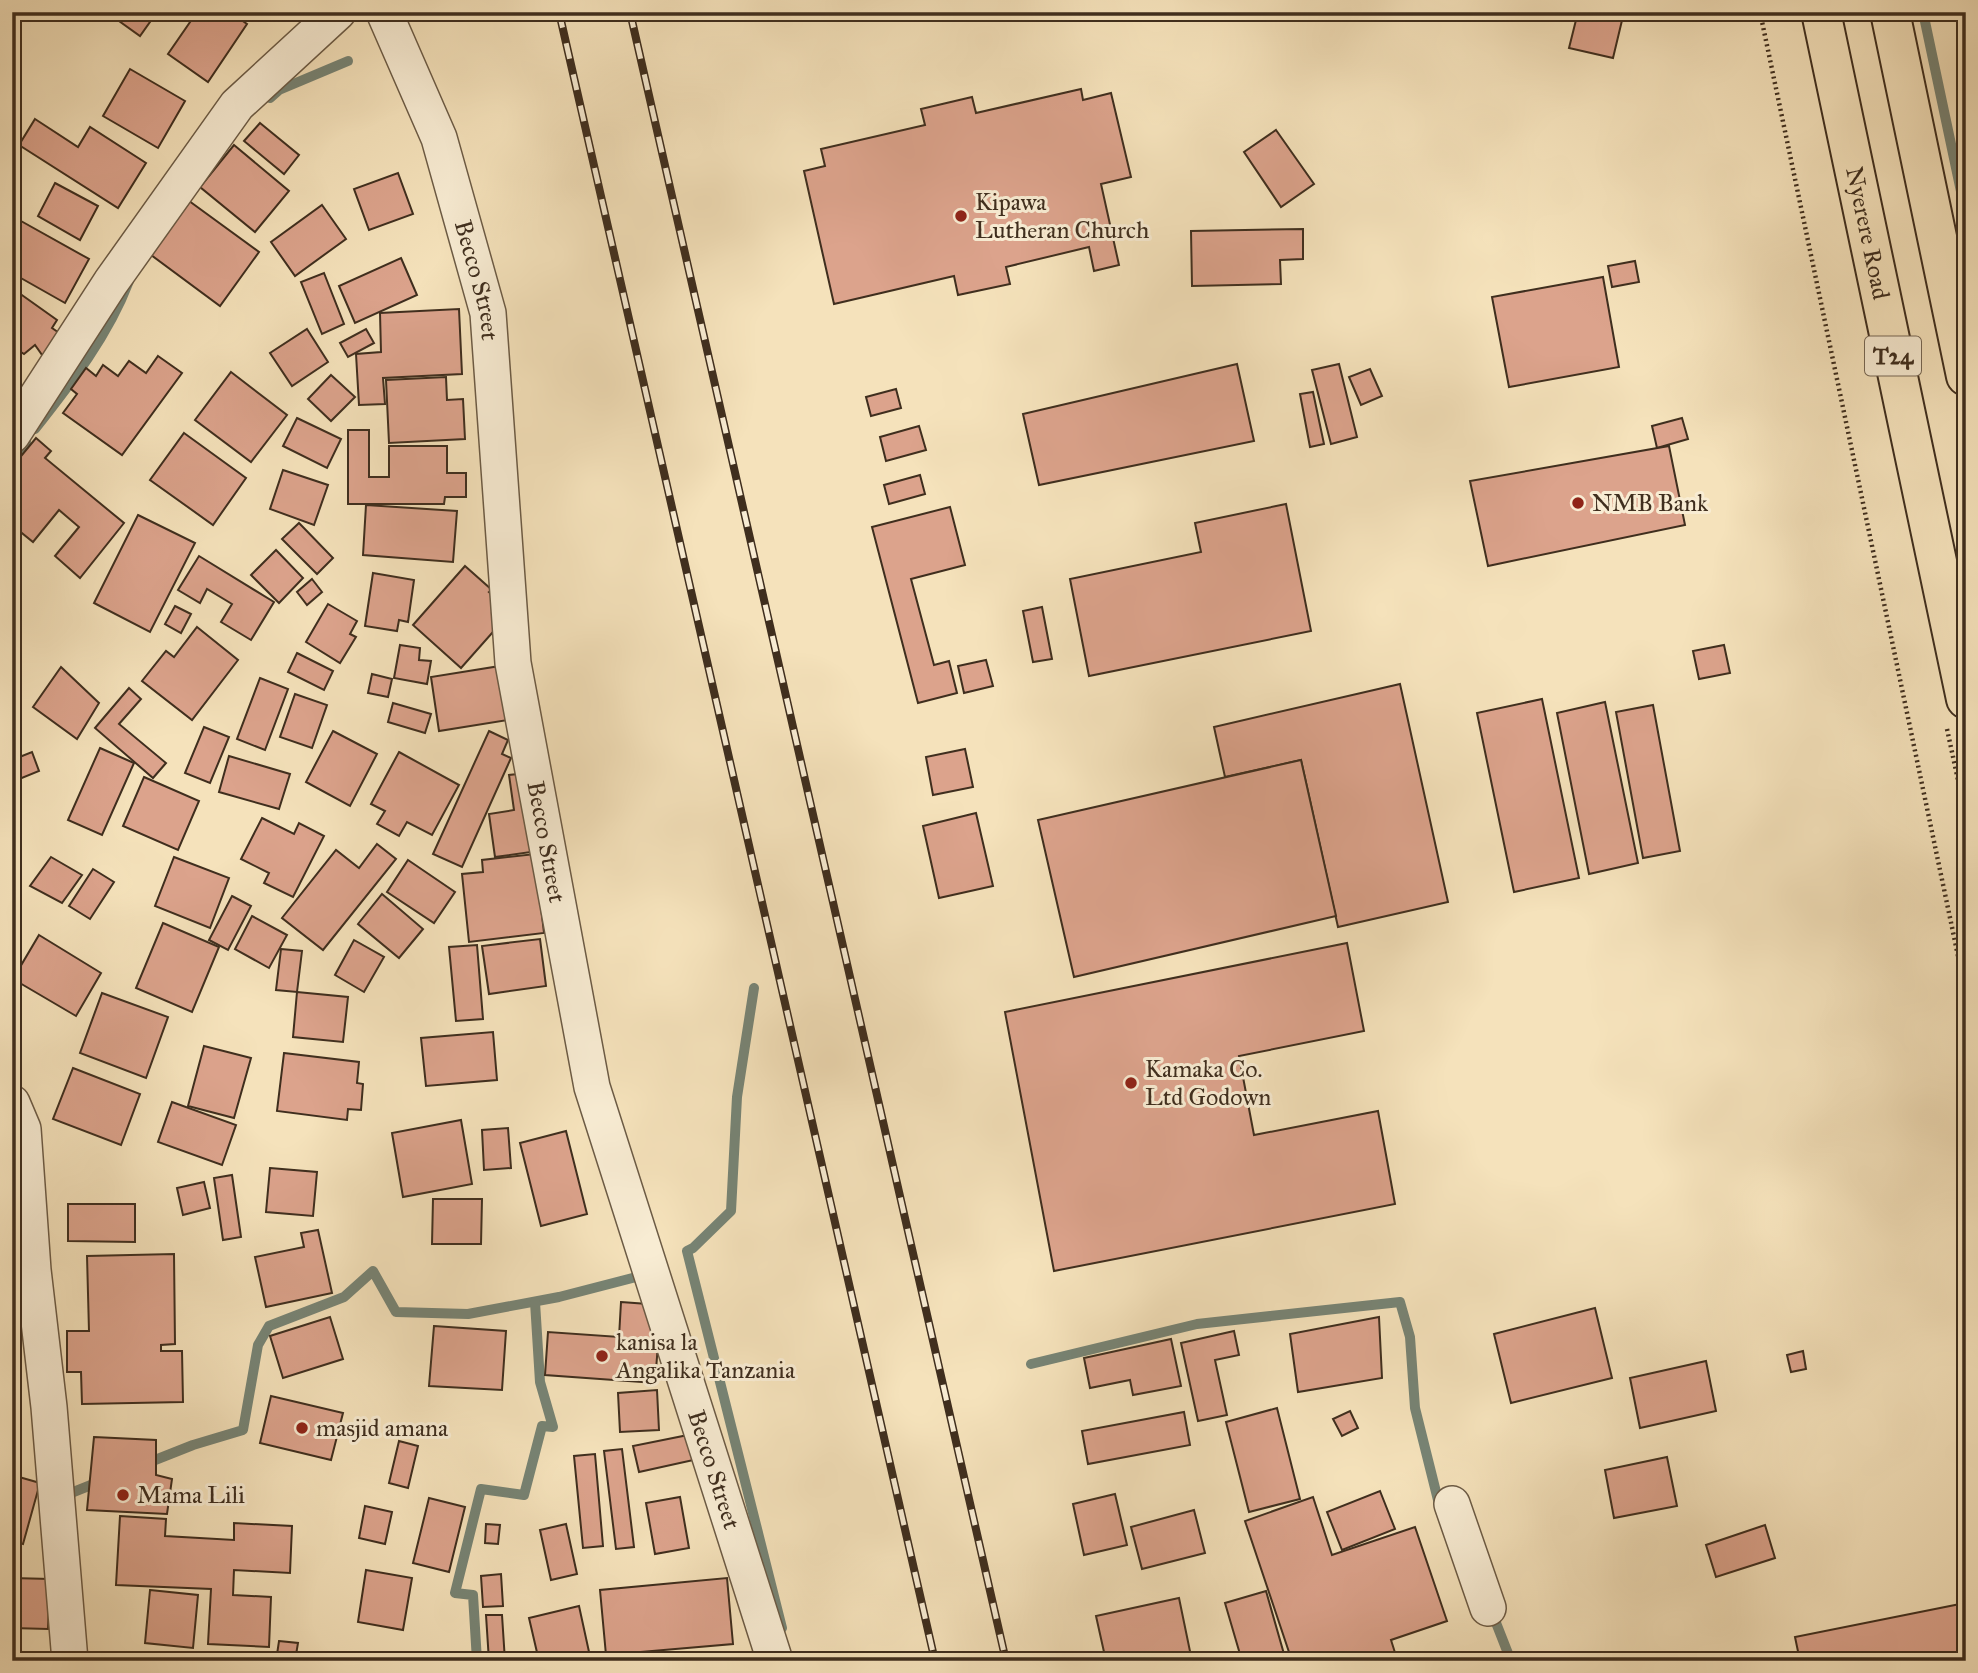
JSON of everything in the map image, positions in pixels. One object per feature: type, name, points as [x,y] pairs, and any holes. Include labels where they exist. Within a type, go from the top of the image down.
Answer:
[{"type":"highway","name":"Nyerere Road","points":[[1821,12],[1966,699]]},
{"type":"highway","name":"T24","points":[[1890,12],[1966,376]]},
{"type":"street","points":[[12,435],[111,282],[237,106],[338,12]]},
{"type":"street","name":"Becco Street","points":[[384,12],[439,138],[488,313],[513,663],[592,1087],[775,1661]]},
{"type":"street","points":[[12,1103],[23,1129],[33,1270],[49,1407],[70,1661]]},
{"type":"street","points":[[1452,1504],[1488,1608]]},
{"type":"path","points":[[1760,12],[1966,994]]},
{"type":"building","points":[[125,12],[157,12],[140,36],[119,21]]},
{"type":"building","points":[[197,12],[230,12],[247,24],[208,82],[168,54]]},
{"type":"building","points":[[1578,12],[1624,12],[1613,58],[1569,48]]},
{"type":"building","points":[[130,69],[185,101],[158,148],[103,116]]},
{"type":"building","name":"Kipawa Lutheran Church","points":[[1081,89],[1083,100],[1111,93],[1131,177],[1101,184],[1119,265],[1094,271],[1089,247],[1006,267],[1010,284],[958,295],[954,276],[834,304],[804,171],[825,166],[821,149],[925,125],[921,109],[972,97],[976,113]]},
{"type":"building","points":[[35,119],[78,147],[90,127],[146,163],[118,208],[19,145]]},
{"type":"building","points":[[260,123],[299,155],[284,174],[244,141]]},
{"type":"building","points":[[1276,130],[1314,184],[1281,207],[1244,152]]},
{"type":"building","points":[[234,145],[289,191],[255,232],[200,187]]},
{"type":"building","points":[[398,173],[413,214],[369,230],[354,189]]},
{"type":"building","points":[[55,183],[98,206],[80,240],[38,216]]},
{"type":"building","points":[[185,198],[259,252],[220,306],[147,252]]},
{"type":"building","points":[[322,205],[346,239],[295,276],[271,242]]},
{"type":"building","points":[[12,216],[89,259],[65,303],[12,273]]},
{"type":"building","points":[[1303,229],[1303,259],[1280,260],[1281,284],[1192,286],[1191,231]]},
{"type":"building","points":[[401,258],[417,295],[355,323],[339,286]]},
{"type":"building","points":[[1635,261],[1639,282],[1612,287],[1608,266]]},
{"type":"building","points":[[324,273],[344,324],[322,334],[301,282]]},
{"type":"building","points":[[1603,277],[1619,367],[1509,387],[1492,297]]},
{"type":"building","points":[[12,288],[57,320],[52,328],[65,337],[47,362],[35,345],[24,354],[12,346]]},
{"type":"building","points":[[459,309],[462,374],[383,378],[385,404],[359,405],[356,354],[381,352],[380,313]]},
{"type":"building","points":[[307,329],[328,362],[292,386],[270,353]]},
{"type":"building","points":[[366,329],[374,343],[348,357],[340,343]]},
{"type":"building","points":[[158,356],[182,373],[122,455],[63,413],[77,394],[71,389],[86,368],[96,376],[103,365],[118,376],[129,361],[146,373]]},
{"type":"building","points":[[1237,364],[1254,441],[1039,485],[1023,414]]},
{"type":"building","points":[[1339,364],[1357,437],[1331,444],[1312,370]]},
{"type":"building","points":[[1370,369],[1382,396],[1361,405],[1349,377]]},
{"type":"building","points":[[231,372],[287,415],[251,462],[195,420]]},
{"type":"building","points":[[331,375],[355,397],[331,421],[308,399]]},
{"type":"building","points":[[446,377],[447,400],[463,399],[465,439],[389,443],[386,380]]},
{"type":"building","points":[[896,389],[901,408],[871,416],[866,397]]},
{"type":"building","points":[[1313,392],[1324,444],[1310,447],[1300,394]]},
{"type":"building","points":[[297,418],[341,439],[327,468],[283,446]]},
{"type":"building","points":[[1682,418],[1688,439],[1657,448],[1652,426]]},
{"type":"building","points":[[919,426],[926,450],[886,461],[880,437]]},
{"type":"building","points":[[348,430],[369,430],[369,477],[389,477],[389,446],[447,446],[447,473],[466,473],[466,497],[445,497],[444,504],[348,504]]},
{"type":"building","points":[[184,433],[246,478],[213,525],[150,480]]},
{"type":"building","points":[[36,438],[51,451],[45,458],[124,523],[80,578],[55,556],[79,527],[59,510],[33,542],[12,525],[12,467]]},
{"type":"building","name":"NMB Bank","points":[[1669,446],[1685,525],[1488,566],[1470,481]]},
{"type":"building","points":[[283,470],[328,485],[314,525],[270,509]]},
{"type":"building","points":[[920,475],[925,494],[889,504],[884,485]]},
{"type":"building","points":[[1286,504],[1311,631],[1089,676],[1070,579],[1201,552],[1195,523]]},
{"type":"building","points":[[366,505],[457,511],[453,562],[363,555]]},
{"type":"building","points":[[950,507],[965,565],[911,579],[934,665],[949,661],[957,693],[918,703],[872,527]]},
{"type":"building","points":[[138,515],[195,543],[150,632],[94,603]]},
{"type":"building","points":[[299,523],[333,558],[317,574],[282,539]]},
{"type":"building","points":[[276,550],[303,578],[279,603],[251,575]]},
{"type":"building","points":[[199,556],[274,602],[251,640],[221,622],[232,604],[207,589],[200,603],[178,590]]},
{"type":"building","points":[[465,566],[492,590],[489,592],[501,603],[492,613],[506,626],[496,637],[492,633],[461,668],[413,625]]},
{"type":"building","points":[[373,573],[414,580],[408,622],[399,620],[397,631],[365,626]]},
{"type":"building","points":[[312,579],[322,592],[307,605],[297,592]]},
{"type":"building","points":[[328,604],[357,621],[350,634],[356,637],[340,663],[306,642]]},
{"type":"building","points":[[175,606],[191,614],[181,633],[165,624]]},
{"type":"building","points":[[1042,607],[1052,659],[1033,662],[1023,611]]},
{"type":"building","points":[[197,627],[238,660],[192,720],[142,681],[166,651],[174,657]]},
{"type":"building","points":[[400,645],[420,648],[419,660],[431,661],[427,684],[394,678]]},
{"type":"building","points":[[1724,645],[1730,673],[1699,679],[1693,651]]},
{"type":"building","points":[[297,653],[333,671],[324,690],[288,672]]},
{"type":"building","points":[[986,660],[993,686],[964,693],[958,666]]},
{"type":"building","points":[[500,666],[508,720],[439,731],[431,677]]},
{"type":"building","points":[[61,667],[99,703],[77,739],[33,707]]},
{"type":"building","points":[[372,674],[392,679],[388,697],[368,693]]},
{"type":"building","points":[[260,678],[288,689],[265,750],[237,739]]},
{"type":"building","points":[[1400,684],[1448,902],[1338,927],[1301,760],[1225,777],[1214,727]]},
{"type":"building","points":[[129,688],[141,699],[119,724],[166,763],[153,778],[95,728]]},
{"type":"building","points":[[295,694],[327,705],[312,748],[280,737]]},
{"type":"building","points":[[1542,699],[1579,878],[1514,892],[1477,713]]},
{"type":"building","points":[[1605,702],[1638,863],[1589,874],[1557,713]]},
{"type":"building","points":[[393,703],[431,714],[425,733],[388,722]]},
{"type":"building","points":[[1653,705],[1680,851],[1643,858],[1616,712]]},
{"type":"building","points":[[204,727],[229,737],[210,783],[185,773]]},
{"type":"building","points":[[333,731],[377,754],[350,806],[306,782]]},
{"type":"building","points":[[489,731],[508,740],[502,754],[511,758],[462,867],[433,854]]},
{"type":"building","points":[[100,748],[134,763],[102,835],[68,820]]},
{"type":"building","points":[[965,749],[973,787],[933,795],[926,757]]},
{"type":"building","points":[[32,752],[39,771],[12,782],[12,760]]},
{"type":"building","points":[[399,752],[459,785],[432,835],[407,822],[399,836],[377,824],[385,811],[371,804]]},
{"type":"building","points":[[229,756],[290,774],[279,809],[219,792]]},
{"type":"building","points":[[1301,760],[1336,916],[1074,977],[1038,820]]},
{"type":"building","points":[[527,773],[538,851],[495,857],[489,814],[514,810],[509,775]]},
{"type":"building","points":[[144,777],[199,801],[178,850],[123,826]]},
{"type":"building","points":[[976,813],[993,886],[939,898],[923,826]]},
{"type":"building","points":[[262,818],[294,834],[299,823],[324,836],[293,897],[264,883],[269,873],[241,859]]},
{"type":"building","points":[[377,844],[396,859],[323,950],[282,918],[336,850],[359,868]]},
{"type":"building","points":[[535,854],[544,933],[469,942],[462,874],[483,872],[482,860]]},
{"type":"building","points":[[51,857],[82,875],[62,903],[30,886]]},
{"type":"building","points":[[174,857],[229,878],[210,928],[155,906]]},
{"type":"building","points":[[408,860],[455,892],[434,923],[387,892]]},
{"type":"building","points":[[93,869],[114,882],[90,919],[69,906]]},
{"type":"building","points":[[382,894],[423,929],[399,958],[358,924]]},
{"type":"building","points":[[232,896],[251,906],[228,950],[209,940]]},
{"type":"building","points":[[252,916],[287,935],[269,968],[235,949]]},
{"type":"building","points":[[163,923],[219,947],[192,1012],[136,988]]},
{"type":"building","points":[[39,935],[101,973],[76,1016],[13,979]]},
{"type":"building","points":[[540,939],[546,986],[489,994],[482,946]]},
{"type":"building","points":[[354,940],[384,957],[364,992],[335,975]]},
{"type":"building","name":"Kamaka Co. Ltd Godown","points":[[1347,943],[1364,1031],[1239,1056],[1254,1135],[1378,1111],[1395,1204],[1054,1271],[1005,1012]]},
{"type":"building","points":[[477,945],[483,1019],[456,1021],[449,947]]},
{"type":"building","points":[[281,949],[302,951],[297,992],[276,990]]},
{"type":"building","points":[[297,992],[348,997],[343,1042],[293,1037]]},
{"type":"building","points":[[102,993],[168,1017],[146,1078],[80,1053]]},
{"type":"building","points":[[493,1032],[497,1080],[426,1086],[421,1038]]},
{"type":"building","points":[[204,1046],[251,1058],[234,1118],[188,1106]]},
{"type":"building","points":[[284,1053],[359,1062],[357,1083],[363,1084],[361,1110],[348,1109],[347,1120],[277,1111]]},
{"type":"building","points":[[73,1068],[140,1094],[121,1145],[53,1119]]},
{"type":"building","points":[[172,1102],[236,1125],[222,1165],[158,1142]]},
{"type":"building","points":[[461,1120],[472,1184],[403,1197],[392,1133]]},
{"type":"building","points":[[508,1128],[511,1168],[484,1170],[482,1130]]},
{"type":"building","points":[[566,1131],[587,1214],[541,1226],[520,1143]]},
{"type":"building","points":[[270,1168],[317,1172],[313,1216],[266,1212]]},
{"type":"building","points":[[232,1175],[241,1237],[223,1240],[214,1178]]},
{"type":"building","points":[[204,1182],[210,1208],[183,1215],[177,1188]]},
{"type":"building","points":[[433,1199],[482,1199],[481,1244],[432,1244]]},
{"type":"building","points":[[68,1204],[135,1204],[135,1242],[68,1241]]},
{"type":"building","points":[[318,1230],[332,1293],[266,1307],[255,1257],[304,1247],[301,1233]]},
{"type":"building","points":[[174,1254],[175,1344],[161,1345],[161,1351],[182,1351],[183,1402],[82,1404],[81,1372],[67,1372],[67,1331],[89,1331],[87,1256]]},
{"type":"building","name":"kanisa la Angalika Tanzania","points":[[621,1302],[661,1305],[655,1383],[545,1375],[548,1332],[619,1337]]},
{"type":"building","points":[[1595,1308],[1612,1378],[1511,1403],[1494,1334]]},
{"type":"building","points":[[330,1317],[343,1359],[283,1378],[270,1336]]},
{"type":"building","points":[[1379,1317],[1382,1378],[1298,1392],[1290,1334]]},
{"type":"building","points":[[434,1326],[506,1331],[502,1390],[429,1386]]},
{"type":"building","points":[[1234,1331],[1239,1355],[1215,1360],[1227,1415],[1198,1421],[1181,1343]]},
{"type":"building","points":[[1171,1339],[1181,1386],[1133,1395],[1130,1380],[1090,1388],[1084,1358]]},
{"type":"building","points":[[1803,1351],[1806,1369],[1791,1372],[1787,1355]]},
{"type":"building","points":[[1706,1361],[1716,1411],[1640,1428],[1630,1378]]},
{"type":"building","points":[[657,1390],[659,1430],[620,1432],[618,1393]]},
{"type":"building","name":"masjid amana","points":[[271,1396],[343,1413],[331,1460],[260,1443]]},
{"type":"building","points":[[1277,1408],[1300,1499],[1249,1512],[1226,1422]]},
{"type":"building","points":[[1350,1411],[1358,1428],[1342,1436],[1333,1419]]},
{"type":"building","points":[[1184,1412],[1190,1445],[1088,1464],[1082,1431]]},
{"type":"building","points":[[693,1434],[698,1459],[639,1472],[633,1446]]},
{"type":"building","points":[[94,1437],[156,1440],[156,1475],[172,1479],[167,1514],[87,1510]]},
{"type":"building","points":[[399,1441],[418,1446],[408,1488],[389,1483]]},
{"type":"building","points":[[622,1449],[634,1547],[616,1549],[604,1451]]},
{"type":"building","points":[[595,1454],[603,1546],[583,1548],[574,1456]]},
{"type":"building","points":[[1667,1457],[1677,1506],[1614,1518],[1605,1470]]},
{"type":"building","points":[[12,1475],[40,1483],[23,1544],[12,1541]]},
{"type":"building","points":[[1380,1491],[1395,1529],[1342,1550],[1327,1512]]},
{"type":"building","points":[[1115,1494],[1127,1545],[1084,1555],[1073,1504]]},
{"type":"building","points":[[680,1497],[689,1548],[655,1554],[646,1503]]},
{"type":"building","points":[[1313,1497],[1332,1555],[1415,1527],[1447,1621],[1391,1640],[1397,1659],[1391,1661],[1292,1661],[1245,1521]]},
{"type":"building","points":[[429,1498],[465,1507],[449,1572],[413,1563]]},
{"type":"building","points":[[365,1506],[392,1512],[385,1544],[359,1538]]},
{"type":"building","points":[[1194,1510],[1205,1553],[1142,1569],[1131,1527]]},
{"type":"building","points":[[120,1516],[166,1519],[165,1536],[234,1540],[234,1523],[292,1526],[290,1573],[234,1570],[233,1595],[271,1597],[269,1647],[208,1644],[211,1589],[116,1585]]},
{"type":"building","points":[[486,1524],[500,1525],[498,1544],[485,1543]]},
{"type":"building","points":[[566,1524],[577,1574],[551,1580],[540,1530]]},
{"type":"building","points":[[1765,1525],[1775,1558],[1716,1577],[1706,1545]]},
{"type":"building","points":[[366,1570],[412,1578],[403,1630],[358,1622]]},
{"type":"building","points":[[501,1574],[503,1606],[483,1607],[481,1576]]},
{"type":"building","points":[[12,1578],[50,1579],[48,1629],[12,1628]]},
{"type":"building","points":[[727,1578],[733,1644],[606,1655],[600,1590]]},
{"type":"building","points":[[150,1590],[198,1595],[193,1648],[145,1643]]},
{"type":"building","points":[[1266,1591],[1286,1661],[1242,1661],[1225,1603]]},
{"type":"building","points":[[1179,1598],[1192,1661],[1106,1661],[1096,1616]]},
{"type":"building","points":[[1965,1603],[1966,1656],[1945,1661],[1800,1661],[1795,1637]]},
{"type":"building","points":[[579,1606],[591,1661],[539,1661],[529,1618]]},
{"type":"building","points":[[486,1615],[502,1615],[505,1661],[489,1661]]},
{"type":"building","points":[[279,1641],[298,1643],[295,1661],[276,1661]]},
{"type":"waterway","points":[[1923,12],[1966,215]]},
{"type":"waterway","points":[[270,98],[279,90],[348,61]]},
{"type":"waterway","points":[[35,429],[100,340],[129,281]]},
{"type":"waterway","points":[[12,459],[26,442]]},
{"type":"waterway","points":[[754,988],[737,1097],[731,1211],[687,1251],[782,1628]]},
{"type":"waterway","points":[[145,1464],[193,1445],[243,1430],[258,1345],[269,1326],[344,1297],[373,1271],[396,1312],[468,1314],[559,1297],[644,1275]]},
{"type":"waterway","points":[[477,1661],[473,1595],[455,1593],[481,1489],[524,1495],[542,1426],[553,1427],[540,1382],[535,1302]]},
{"type":"waterway","points":[[1031,1364],[1197,1324],[1400,1302],[1410,1337],[1415,1408],[1440,1508]]},
{"type":"waterway","points":[[71,1493],[101,1481]]},
{"type":"waterway","points":[[1491,1610],[1511,1661]]},
{"type":"railway","points":[[559,12],[935,1661]]},
{"type":"railway","points":[[630,12],[1006,1661]]},
{"type":"place","name":"Kipawa Lutheran Church","points":[[961,216]]},
{"type":"place","name":"NMB Bank","points":[[1578,503]]},
{"type":"place","name":"Kamaka Co. Ltd Godown","points":[[1131,1083]]},
{"type":"place","name":"kanisa la Angalika Tanzania","points":[[602,1356]]},
{"type":"place","name":"masjid amana","points":[[302,1428]]},
{"type":"place","name":"Mama Lili","points":[[123,1495]]}]
